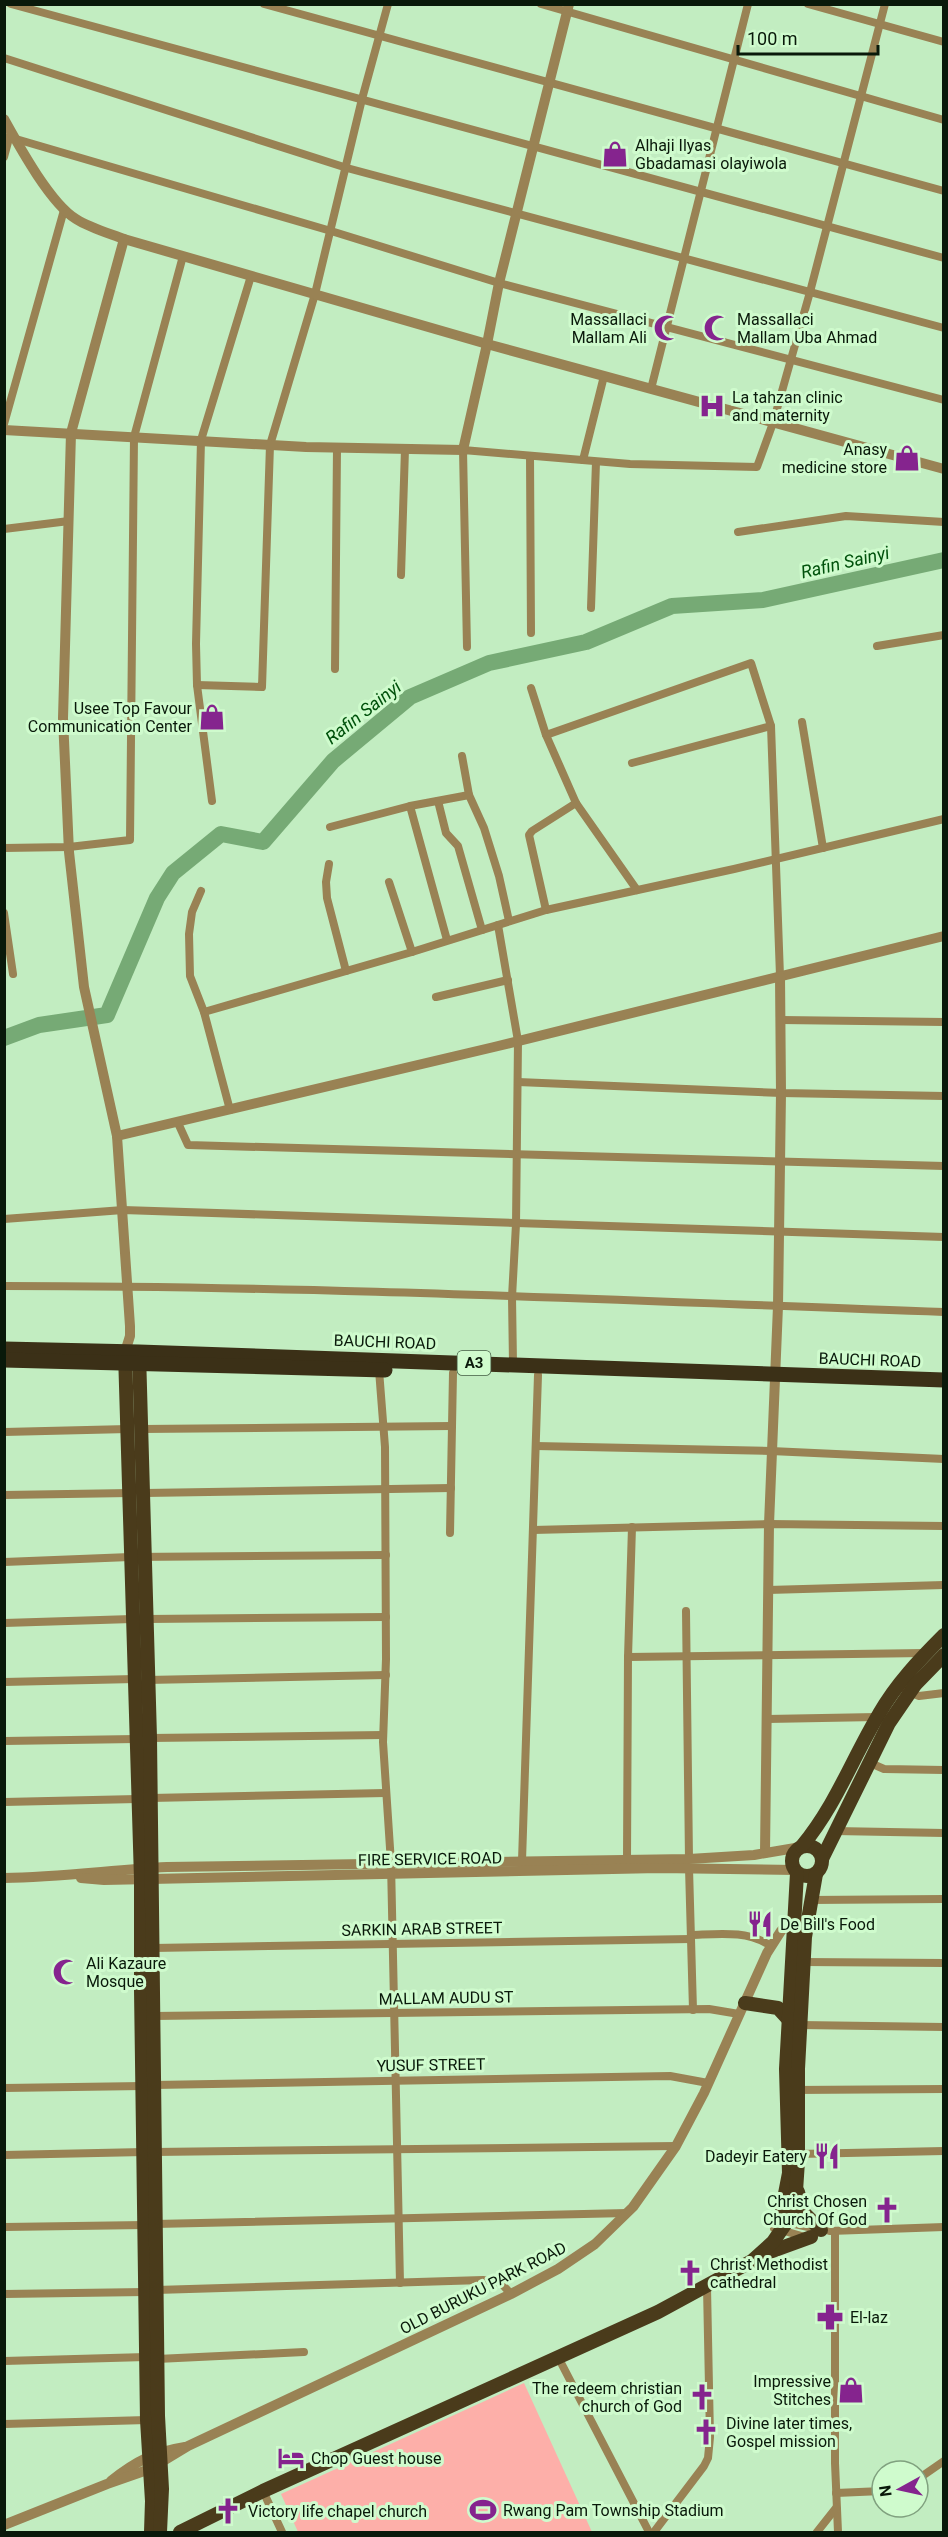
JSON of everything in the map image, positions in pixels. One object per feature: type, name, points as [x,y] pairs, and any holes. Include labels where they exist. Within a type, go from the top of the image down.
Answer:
[{"type":"highway","name":"BAUCHI ROAD","points":[[4,1349],[132,1358],[453,1373],[944,1380]]},
{"type":"highway","name":"BAUCHI ROAD","points":[[4,1360],[132,1358],[513,1364],[944,1388]]},
{"type":"main road","points":[[132,1358],[135,1429],[145,1492],[147,1619],[141,1680]]},
{"type":"main road","points":[[135,1429],[130,1492],[130,1557],[132,1619],[141,1680],[147,1873],[154,2460],[151,2532]]},
{"type":"main road","points":[[729,2273],[780,2226],[789,2173],[796,1915],[796,1871],[792,1859],[889,1723],[904,1689],[926,1653],[944,1635]]},
{"type":"main road","points":[[794,2022],[804,1962],[810,1900],[816,1874],[835,1831],[876,1717],[944,1654]]},
{"type":"main road","points":[[802,1846],[816,1848],[822,1859]]},
{"type":"main road","points":[[796,1871],[806,1876],[816,1874]]},
{"type":"main road","points":[[147,1873],[153,1948],[153,2016],[148,2085]]},
{"type":"main road","points":[[742,2009],[778,2008],[794,2022]]},
{"type":"main road","points":[[161,2516],[163,2522],[169,2527],[183,2531],[263,2491],[658,2312],[779,2248],[822,2233],[808,2219],[800,2206],[792,2090]]},
{"type":"main road","points":[[752,2261],[763,2253],[780,2226],[797,2178]]},
{"type":"main road","points":[[152,2358],[147,2420],[161,2516],[160,2532]]},
{"type":"street","points":[[11,4],[944,258]]},
{"type":"street","points":[[264,4],[944,191]]},
{"type":"street","points":[[197,685],[262,687],[270,445],[315,294],[362,99],[381,37],[388,4]]},
{"type":"street","points":[[541,4],[568,8],[944,120]]},
{"type":"street","points":[[651,389],[748,4]]},
{"type":"street","points":[[808,4],[944,42]]},
{"type":"street","points":[[4,430],[337,448],[463,450],[596,462],[757,467],[792,359],[885,4]]},
{"type":"street","points":[[467,647],[463,450],[488,344],[499,283],[568,8]]},
{"type":"street","points":[[4,58],[347,168],[944,328]]},
{"type":"street","points":[[4,119],[30,164],[64,210],[87,225],[124,239],[488,344],[944,469]]},
{"type":"street","points":[[4,157],[14,135]]},
{"type":"street","points":[[14,135],[499,283],[944,400]]},
{"type":"street","points":[[4,424],[64,210]]},
{"type":"street","points":[[124,239],[71,433],[63,718],[69,847],[84,987],[117,1136],[132,1358]]},
{"type":"street","points":[[4,848],[69,847],[130,840],[134,437],[183,256]]},
{"type":"street","points":[[212,801],[197,685],[195,644],[201,440],[251,276]]},
{"type":"street","points":[[583,460],[604,376]]},
{"type":"street","points":[[335,669],[337,448]]},
{"type":"street","points":[[400,575],[405,449]]},
{"type":"street","points":[[530,456],[531,633]]},
{"type":"street","points":[[591,608],[596,462]]},
{"type":"street","points":[[738,532],[846,516],[944,522]]},
{"type":"street","points":[[4,529],[69,520]]},
{"type":"street","points":[[877,646],[944,635]]},
{"type":"street","points":[[546,735],[751,663],[771,726],[777,859],[781,1093],[777,1230],[778,1306],[769,1524],[765,1853]]},
{"type":"street","points":[[531,688],[546,735],[576,803],[637,890]]},
{"type":"street","points":[[802,722],[823,848]]},
{"type":"street","points":[[632,763],[771,726]]},
{"type":"street","points":[[462,756],[469,795],[484,828],[499,876],[509,921]]},
{"type":"street","points":[[330,827],[410,806],[469,795]]},
{"type":"street","points":[[438,801],[446,833],[458,846],[482,930]]},
{"type":"street","points":[[546,910],[529,835],[576,803]]},
{"type":"street","points":[[410,806],[447,940]]},
{"type":"street","points":[[204,1012],[412,952],[546,910],[944,819]]},
{"type":"street","points":[[329,864],[326,882],[327,898],[346,971]]},
{"type":"street","points":[[388,882],[412,952]]},
{"type":"street","points":[[201,891],[192,912],[188,959],[190,976],[204,1012],[230,1110]]},
{"type":"street","points":[[4,913],[10,970]]},
{"type":"street","points":[[498,924],[518,1041],[516,1224],[512,1297],[513,1364]]},
{"type":"street","points":[[117,1136],[518,1041],[944,936]]},
{"type":"street","points":[[436,997],[508,980]]},
{"type":"street","points":[[781,1020],[944,1022]]},
{"type":"street","points":[[518,1082],[781,1093],[944,1096]]},
{"type":"street","points":[[178,1123],[188,1145],[944,1166]]},
{"type":"street","points":[[4,1219],[123,1210],[944,1237]]},
{"type":"street","points":[[4,1286],[127,1286],[944,1312]]},
{"type":"street","points":[[379,1370],[386,1490],[386,1675],[383,1735],[391,1869],[400,2283]]},
{"type":"street","points":[[450,1533],[453,1373]]},
{"type":"street","points":[[522,1861],[538,1375]]},
{"type":"street","points":[[4,1432],[452,1426]]},
{"type":"street","points":[[536,1446],[771,1451],[944,1459]]},
{"type":"street","points":[[145,1492],[451,1488]]},
{"type":"street","points":[[4,1495],[130,1492]]},
{"type":"street","points":[[533,1530],[769,1524],[944,1526]]},
{"type":"street","points":[[627,1860],[628,1657],[632,1527]]},
{"type":"street","points":[[4,1562],[130,1557],[386,1555]]},
{"type":"street","points":[[768,1590],[944,1585]]},
{"type":"street","points":[[686,1611],[693,2010]]},
{"type":"street","points":[[147,1619],[386,1617]]},
{"type":"street","points":[[4,1623],[132,1619]]},
{"type":"street","points":[[628,1657],[926,1653]]},
{"type":"street","points":[[4,1682],[386,1675]]},
{"type":"street","points":[[904,1689],[919,1696],[944,1693]]},
{"type":"street","points":[[767,1719],[876,1717]]},
{"type":"street","points":[[4,1742],[383,1735]]},
{"type":"street","points":[[862,1760],[884,1769],[944,1770]]},
{"type":"street","points":[[4,1802],[385,1793]]},
{"type":"street","points":[[835,1831],[944,1833]]},
{"type":"street","points":[[391,1869],[522,1861],[627,1860],[689,1864],[802,1846]]},
{"type":"street","name":"FIRE SERVICE ROAD","points":[[4,1878],[65,1876],[104,1880],[147,1873],[689,1864],[796,1871]]},
{"type":"street","points":[[810,1900],[944,1899]]},
{"type":"street","name":"OLD BURUKU PARK ROAD","points":[[4,2525],[107,2484],[154,2460],[425,2336],[511,2294],[577,2258],[627,2213],[648,2188],[676,2146],[708,2084],[771,1946],[796,1915]]},
{"type":"street","name":"SARKIN ARAB STREET","points":[[153,1948],[392,1945],[747,1935],[757,1936],[771,1946]]},
{"type":"street","points":[[804,1962],[944,1963]]},
{"type":"street","name":"MALLAM AUDU ST","points":[[153,2016],[742,2009]]},
{"type":"street","points":[[794,2022],[944,2027]]},
{"type":"street","name":"YUSUF STREET","points":[[4,2088],[670,2076],[708,2084]]},
{"type":"street","points":[[792,2090],[944,2089]]},
{"type":"street","points":[[4,2156],[149,2152],[676,2146]]},
{"type":"street","points":[[798,2154],[944,2151]]},
{"type":"street","points":[[4,2227],[627,2213]]},
{"type":"street","points":[[780,2226],[822,2233],[944,2227]]},
{"type":"street","points":[[822,2233],[838,2532]]},
{"type":"street","points":[[4,2294],[493,2280],[501,2283],[511,2294]]},
{"type":"street","points":[[654,2532],[708,2458],[710,2437],[706,2287]]},
{"type":"street","points":[[4,2361],[304,2352]]},
{"type":"street","points":[[558,2357],[649,2532]]},
{"type":"street","points":[[4,2424],[147,2420]]},
{"type":"street","points":[[930,2471],[944,2461]]},
{"type":"street","points":[[263,2491],[282,2532]]},
{"type":"street","points":[[836,2493],[870,2492]]},
{"type":"street","points":[[817,2532],[836,2508]]},
{"type":"shaded area","points":[[524,2383],[592,2532],[298,2532],[281,2494]]},
{"type":"waterway","name":"Rafin Sainyi","points":[[4,1038],[39,1025],[107,1015],[157,898],[173,873],[221,834],[263,842],[333,761],[410,697],[489,663],[586,642],[672,606],[763,600],[944,560]]},
{"type":"place","name":"Alhaji Ilyas Gbadamasi olayiwola","points":[[615,154]]},
{"type":"place","name":"Massallaci Mallam Ali","points":[[667,328]]},
{"type":"place","name":"Massallaci Mallam Uba Ahmad","points":[[717,328]]},
{"type":"place","name":"La tahzan clinic and maternity","points":[[712,406]]},
{"type":"place","name":"Anasy medicine store","points":[[907,458]]},
{"type":"place","name":"Usee Top Favour Communication Center","points":[[212,717]]},
{"type":"place","name":"De Bill's Food","points":[[760,1924]]},
{"type":"place","name":"Ali Kazaure Mosque","points":[[66,1972]]},
{"type":"place","name":"Dadeyir Eatery","points":[[827,2156]]},
{"type":"place","name":"Christ Chosen Church Of God","points":[[887,2210]]},
{"type":"place","name":"Christ Methodist cathedral","points":[[690,2273]]},
{"type":"place","name":"El-laz","points":[[830,2317]]},
{"type":"place","name":"Impressive Stitches","points":[[851,2390]]},
{"type":"place","name":"The redeem christian church of God","points":[[702,2397]]},
{"type":"place","name":"Divine later times, Gospel mission","points":[[706,2432]]},
{"type":"place","name":"Chop Guest house","points":[[291,2458]]},
{"type":"place","name":"Rwang Pam Township Stadium","points":[[483,2510]]},
{"type":"place","name":"Victory life chapel church","points":[[228,2511]]}]
